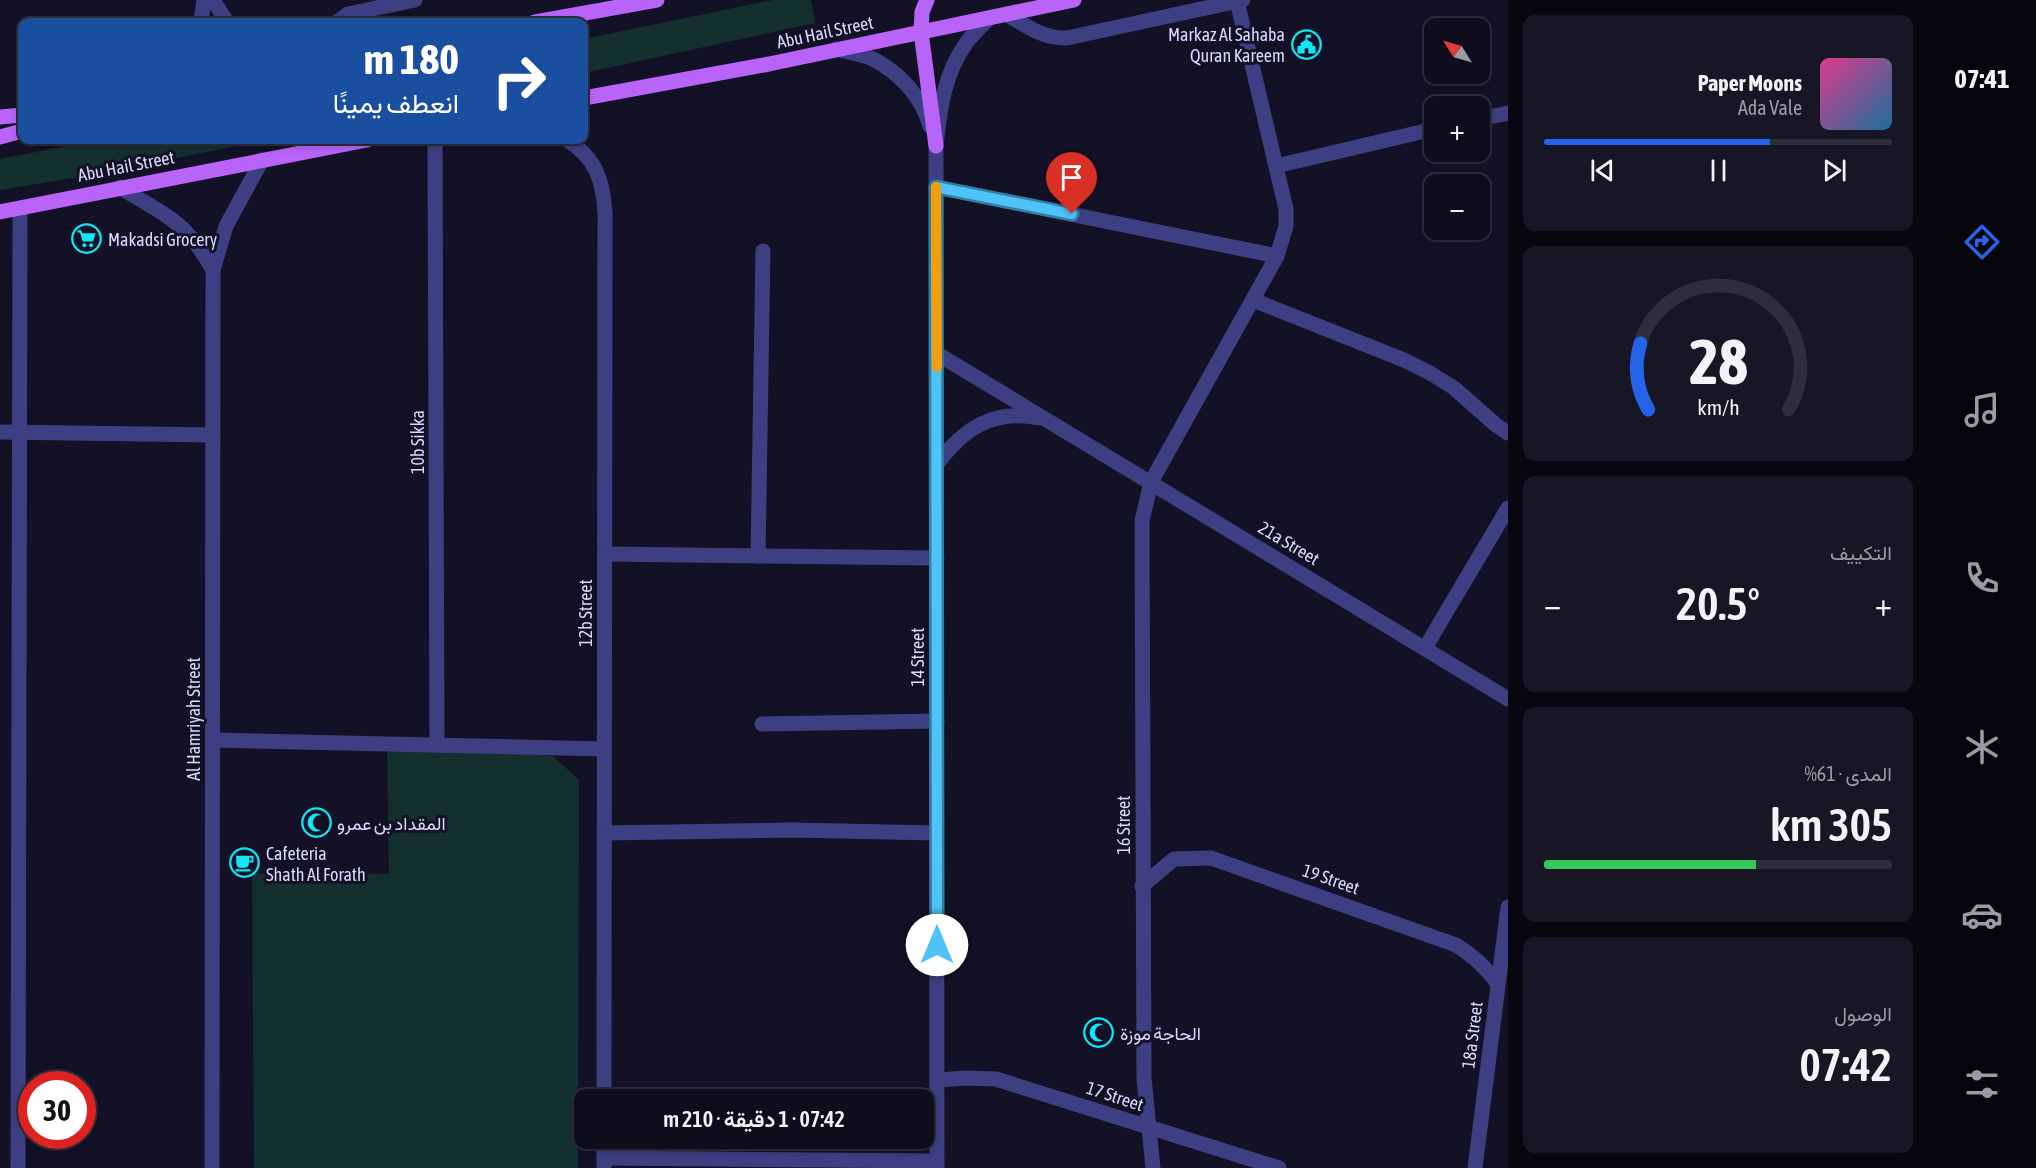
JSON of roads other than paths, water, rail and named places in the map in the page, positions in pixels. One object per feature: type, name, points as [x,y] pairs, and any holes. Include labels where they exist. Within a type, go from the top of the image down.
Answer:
[{"type":"main road","points":[[558,18],[657,0]]},
{"type":"main road","points":[[927,0],[922,12],[921,32],[936,146]]},
{"type":"main road","name":"Abu Hail Street","points":[[588,97],[769,64],[1074,0]]},
{"type":"main road","points":[[0,117],[18,116]]},
{"type":"main road","points":[[0,137],[18,132]]},
{"type":"main road","name":"Abu Hail Street","points":[[0,212],[346,144]]},
{"type":"street","points":[[202,18],[204,0]]},
{"type":"street","points":[[213,0],[224,18]]},
{"type":"street","points":[[343,18],[415,0]]},
{"type":"street","points":[[1006,14],[1044,35],[1067,38],[1240,1]]},
{"type":"street","name":"16 Street","points":[[1152,1168],[1144,1078],[1140,541],[1143,511],[1151,482],[1277,256],[1286,226],[1286,209],[1240,1]]},
{"type":"street","name":"14 Street","points":[[937,1164],[936,146],[940,105],[950,72],[966,43],[989,18]]},
{"type":"street","name":"14 Street","points":[[836,49],[872,59],[903,80],[925,110],[936,146]]},
{"type":"street","points":[[1490,116],[1508,112]]},
{"type":"street","points":[[1276,166],[1424,131]]},
{"type":"street","name":"10b Sikka","points":[[435,144],[437,745]]},
{"type":"street","name":"12b Street","points":[[574,144],[594,165],[603,188],[605,213],[604,1089]]},
{"type":"street","name":"Al Hamriyah Street","points":[[212,1168],[213,270],[226,226],[261,160]]},
{"type":"street","points":[[120,187],[166,215],[185,230],[201,248],[213,270]]},
{"type":"street","points":[[936,187],[1277,256]]},
{"type":"street","points":[[18,1168],[20,208]]},
{"type":"street","points":[[758,556],[763,251]]},
{"type":"street","points":[[1253,300],[1404,360],[1430,373],[1454,388],[1496,425],[1508,432]]},
{"type":"street","name":"21a Street","points":[[936,353],[1508,699]]},
{"type":"street","name":"21a Street","points":[[937,464],[953,443],[974,427],[998,418],[1024,415],[1050,420]]},
{"type":"street","points":[[0,432],[213,435]]},
{"type":"street","points":[[1425,648],[1508,508]]},
{"type":"street","points":[[605,554],[937,558]]},
{"type":"street","points":[[762,724],[936,721]]},
{"type":"street","points":[[213,740],[604,749]]},
{"type":"street","points":[[604,834],[792,830],[937,832]]},
{"type":"street","name":"19 Street","points":[[1142,886],[1174,859],[1211,858],[1456,945],[1473,955],[1488,968],[1498,984]]},
{"type":"street","name":"18a Street","points":[[1475,1168],[1508,907]]},
{"type":"street","name":"17 Street","points":[[937,1080],[996,1079],[1279,1168]]},
{"type":"street","points":[[604,1163],[937,1164]]},
{"type":"place","name":"Markaz Al Sahaba Quran Kareem","points":[[1306,44]]},
{"type":"place","name":"Makadsi Grocery","points":[[87,239]]},
{"type":"place","name":"المقداد بن عمرو","points":[[316,823]]},
{"type":"place","name":"Cafeteria Shath Al Forath","points":[[245,863]]},
{"type":"place","name":"الحاجة موزة","points":[[1099,1033]]}]
